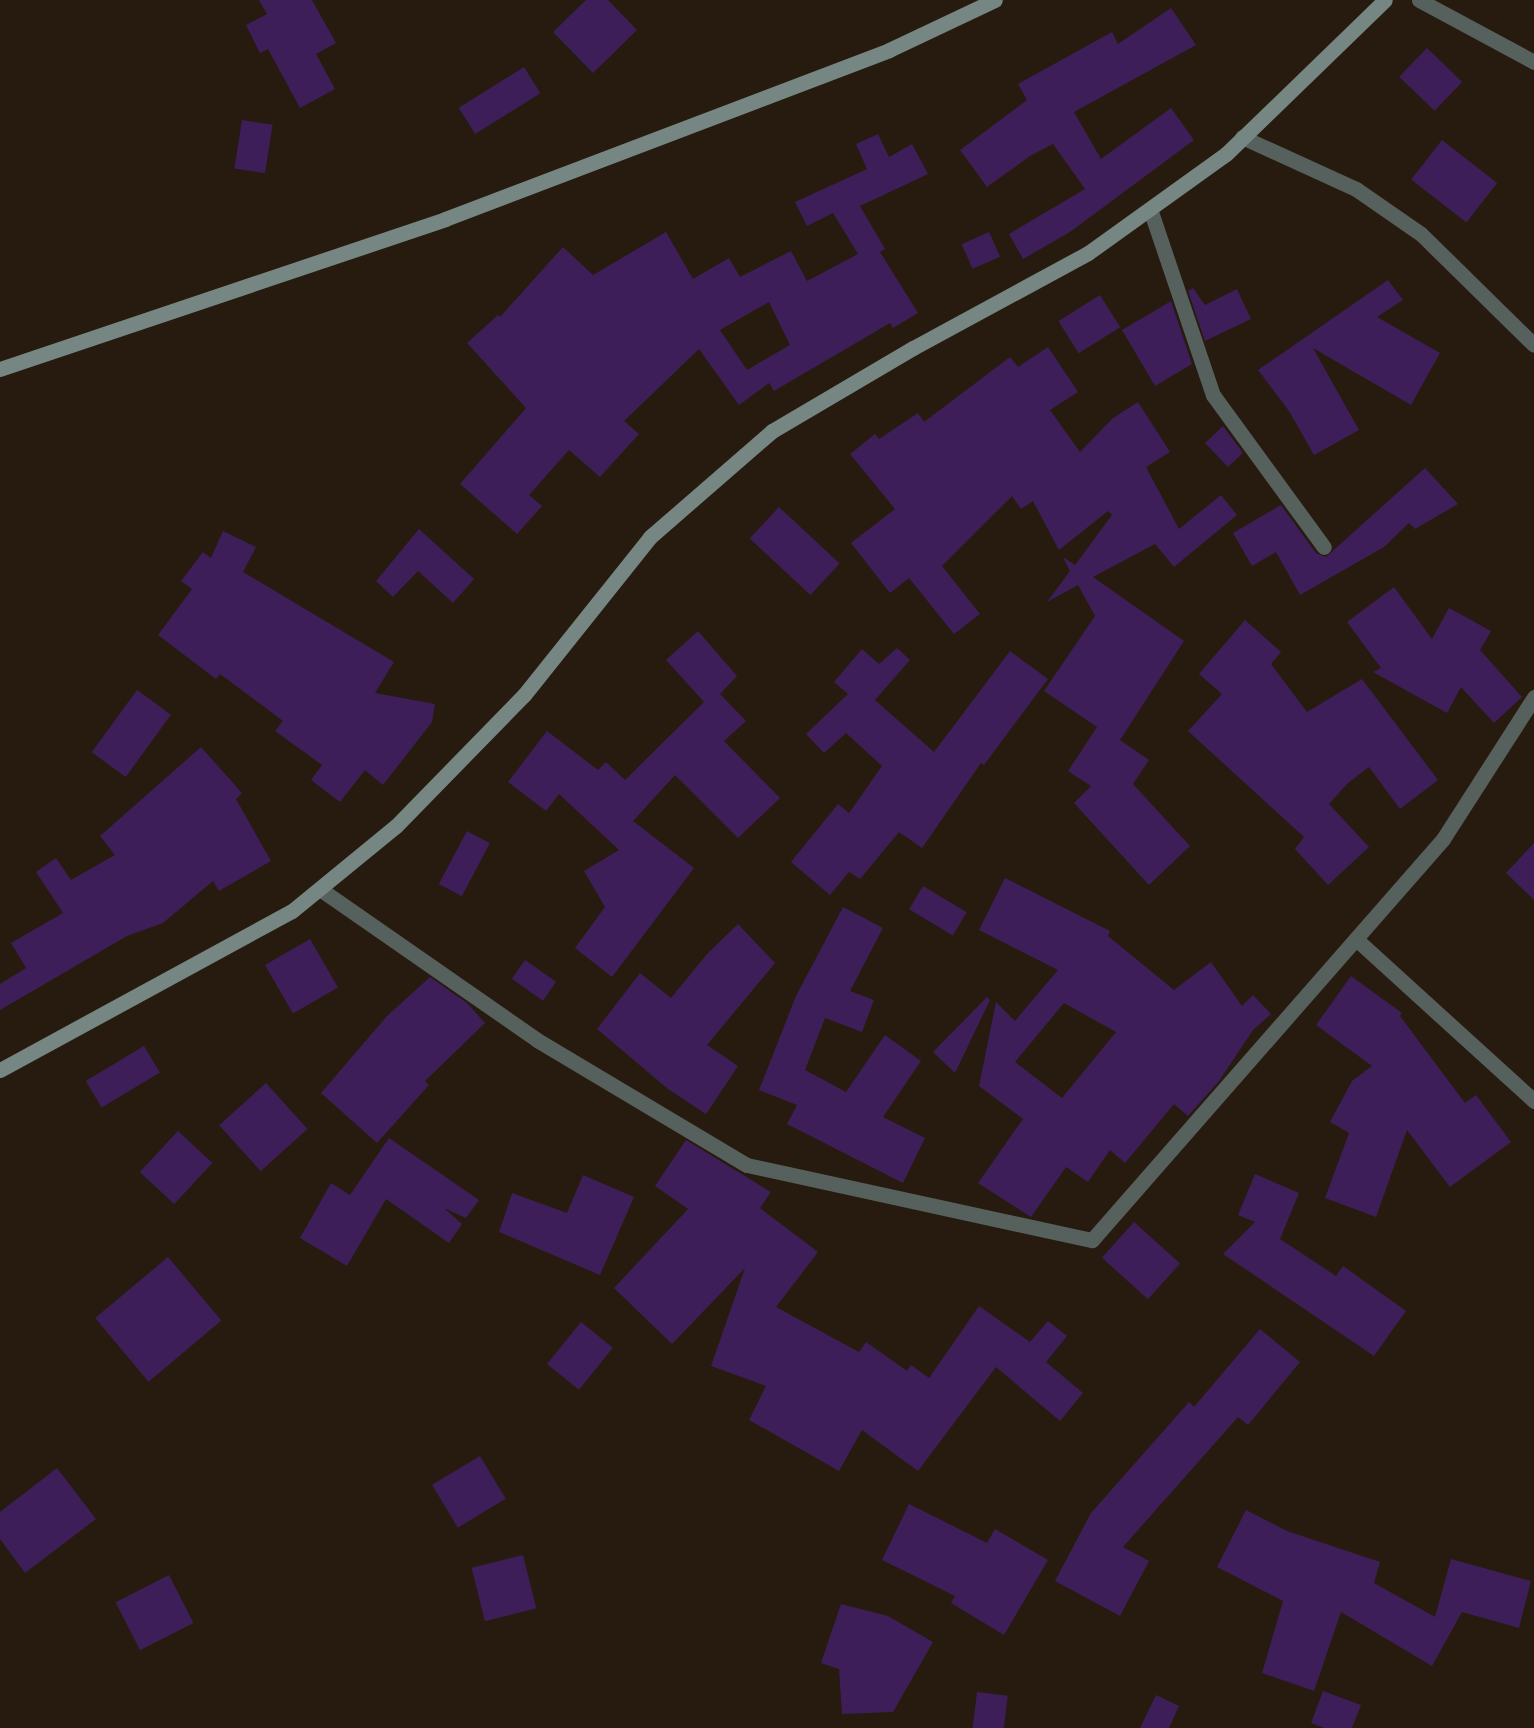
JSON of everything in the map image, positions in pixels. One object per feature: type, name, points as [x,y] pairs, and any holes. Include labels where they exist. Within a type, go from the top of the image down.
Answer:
[{"type":"street","points":[[0,369],[445,219],[889,50],[996,0]]},
{"type":"street","points":[[0,1070],[292,911],[396,826],[524,695],[650,537],[772,431],[1088,253],[1226,154],[1385,0]]},
{"type":"street","points":[[1419,0],[1534,62]]},
{"type":"street","points":[[1242,137],[1356,189],[1421,234],[1534,345]]},
{"type":"street","points":[[1150,209],[1213,395],[1324,547]]},
{"type":"street","points":[[320,889],[537,1040],[747,1165],[1092,1240],[1443,838],[1534,697]]},
{"type":"street","points":[[1356,939],[1534,1101]]},
{"type":"building","points":[[259,0],[312,0],[336,43],[316,54],[335,89],[300,108],[268,49],[260,53],[246,25],[267,14]]},
{"type":"building","points":[[586,0],[608,0],[637,30],[593,73],[553,32]]},
{"type":"building","points":[[1171,8],[1196,45],[1074,112],[1101,159],[1171,108],[1194,140],[1070,232],[1023,259],[1009,234],[1085,189],[1053,144],[1030,156],[987,187],[960,150],[1027,100],[1018,84],[1112,32],[1118,44]]},
{"type":"building","points":[[1427,48],[1462,82],[1434,111],[1399,77]]},
{"type":"building","points":[[524,67],[540,93],[475,134],[459,108]]},
{"type":"building","points":[[242,120],[273,125],[265,173],[234,168]]},
{"type":"building","points":[[878,134],[889,157],[912,144],[928,174],[860,206],[885,249],[880,252],[918,313],[893,328],[890,323],[774,391],[769,383],[739,405],[699,349],[624,421],[639,434],[600,477],[569,450],[529,495],[542,506],[517,534],[460,484],[526,408],[467,343],[498,315],[500,317],[563,247],[593,275],[666,232],[693,279],[729,258],[740,277],[791,251],[807,281],[858,254],[833,213],[807,226],[795,202],[867,169],[856,144]],"holes":[[[769,302],[790,345],[747,370],[720,330]]]},
{"type":"building","points":[[1442,140],[1497,183],[1466,222],[1411,179]]},
{"type":"building","points":[[989,232],[1000,257],[973,269],[962,244]]},
{"type":"building","points":[[1388,280],[1403,300],[1377,317],[1440,353],[1411,405],[1313,348],[1359,430],[1314,455],[1289,411],[1258,370]]},
{"type":"building","points":[[1193,288],[1205,305],[1237,289],[1251,319],[1205,341],[1188,291]]},
{"type":"building","points":[[1100,295],[1120,327],[1079,353],[1058,321]]},
{"type":"building","points":[[1171,301],[1192,364],[1155,386],[1122,330]]},
{"type":"building","points":[[1048,347],[1078,392],[1050,410],[1080,452],[1113,418],[1138,402],[1170,452],[1146,467],[1179,529],[1221,495],[1237,515],[1174,567],[1155,544],[1093,577],[1184,641],[1120,740],[1149,760],[1133,784],[1190,846],[1149,885],[1074,803],[1091,786],[1068,771],[1097,727],[1044,691],[1095,616],[1078,585],[1047,602],[1070,571],[1063,557],[1075,565],[1112,515],[1108,511],[1059,550],[1033,501],[1021,509],[1012,496],[942,566],[980,614],[954,634],[909,578],[890,593],[851,543],[895,509],[850,454],[875,434],[879,439],[918,413],[924,422],[1010,357],[1018,367]]},
{"type":"building","points":[[1223,426],[1243,453],[1228,467],[1205,443]]},
{"type":"building","points":[[1425,468],[1458,504],[1415,529],[1409,523],[1384,547],[1300,595],[1276,552],[1252,566],[1233,533],[1281,505],[1316,553],[1326,557]]},
{"type":"building","points":[[779,507],[840,564],[810,595],[750,538]]},
{"type":"building","points":[[419,529],[474,579],[453,603],[418,571],[393,597],[376,581]]},
{"type":"building","points":[[223,531],[256,547],[243,572],[394,662],[375,693],[435,704],[432,722],[383,785],[365,770],[340,802],[311,780],[322,765],[275,731],[283,721],[220,674],[216,679],[158,635],[192,589],[181,581],[203,552],[211,558]]},
{"type":"building","points":[[1394,587],[1432,639],[1449,608],[1491,631],[1480,650],[1522,697],[1494,723],[1461,687],[1447,713],[1373,672],[1381,668],[1347,622]]},
{"type":"building","points":[[1245,620],[1281,652],[1271,664],[1307,712],[1362,679],[1438,780],[1400,809],[1369,767],[1348,783],[1329,804],[1369,847],[1328,885],[1295,849],[1304,837],[1188,731],[1222,694],[1199,674]]},
{"type":"building","points":[[698,631],[737,676],[720,694],[746,721],[724,741],[780,798],[738,838],[675,775],[633,821],[694,868],[612,977],[575,948],[605,907],[584,871],[619,850],[559,794],[546,811],[508,782],[547,731],[598,770],[606,762],[625,780],[704,702],[666,660]]},
{"type":"building","points":[[897,648],[910,660],[875,700],[934,752],[1010,651],[1048,679],[984,765],[981,763],[922,848],[899,832],[860,879],[849,872],[830,895],[791,862],[838,804],[849,813],[882,766],[846,733],[824,753],[806,734],[848,694],[834,682],[862,649],[879,664]]},
{"type":"building","points":[[137,690],[171,715],[126,777],[92,752]]},
{"type":"building","points":[[201,747],[242,793],[236,799],[271,861],[219,891],[213,881],[163,923],[127,936],[0,1010],[0,984],[26,968],[11,943],[63,913],[36,872],[56,858],[71,880],[115,855],[100,836]]},
{"type":"building","points":[[467,831],[490,843],[462,896],[439,884]]},
{"type":"building","points":[[1534,843],[1534,900],[1506,873]]},
{"type":"building","points":[[1005,878],[1110,931],[1108,936],[1174,990],[1211,962],[1242,1006],[1253,995],[1271,1014],[1253,1030],[1219,1081],[1188,1116],[1174,1104],[1125,1163],[1110,1150],[1088,1182],[1066,1167],[1031,1217],[978,1183],[1023,1119],[979,1086],[996,1002],[1015,1021],[1058,970],[979,930]],"holes":[[[1064,1003],[1116,1032],[1062,1098],[1015,1062]]]},
{"type":"building","points":[[923,886],[967,912],[953,935],[909,909]]},
{"type":"building","points":[[843,907],[883,928],[850,991],[874,1000],[862,1032],[825,1018],[805,1070],[846,1092],[885,1035],[921,1061],[883,1117],[925,1138],[903,1183],[787,1124],[797,1105],[759,1090],[796,996]]},
{"type":"building","points":[[738,924],[775,963],[707,1045],[738,1066],[706,1114],[668,1089],[597,1029],[640,973],[671,998],[708,953]]},
{"type":"building","points":[[310,939],[338,987],[293,1013],[265,965]]},
{"type":"building","points":[[525,960],[556,982],[543,1001],[512,979]]},
{"type":"building","points":[[1351,976],[1402,1013],[1400,1016],[1465,1103],[1476,1095],[1511,1142],[1450,1187],[1407,1130],[1376,1217],[1325,1198],[1349,1133],[1330,1122],[1352,1081],[1372,1066],[1316,1025]]},
{"type":"building","points":[[430,977],[467,1003],[485,1023],[425,1081],[429,1085],[377,1143],[321,1093],[387,1016]]},
{"type":"building","points":[[987,997],[990,1000],[955,1073],[933,1052]]},
{"type":"building","points":[[144,1046],[160,1073],[102,1108],[86,1081]]},
{"type":"building","points":[[266,1083],[307,1129],[261,1171],[219,1125]]},
{"type":"building","points":[[178,1131],[212,1163],[174,1204],[140,1172]]},
{"type":"building","points":[[389,1138],[479,1200],[466,1218],[444,1208],[462,1224],[449,1243],[386,1199],[347,1266],[300,1238],[331,1183],[350,1195]]},
{"type":"building","points":[[686,1140],[771,1192],[760,1208],[818,1252],[776,1307],[859,1352],[866,1342],[907,1371],[911,1365],[929,1378],[979,1306],[1030,1342],[1048,1321],[1067,1336],[1046,1362],[1083,1393],[1060,1421],[996,1367],[918,1471],[862,1430],[839,1471],[749,1420],[766,1386],[711,1366],[745,1268],[672,1344],[614,1288],[688,1209],[655,1186]]},
{"type":"building","points":[[1255,1174],[1299,1193],[1280,1239],[1336,1276],[1343,1266],[1406,1311],[1374,1356],[1223,1254],[1255,1222],[1238,1215]]},
{"type":"building","points":[[583,1175],[634,1197],[600,1275],[499,1232],[512,1193],[567,1213]]},
{"type":"building","points":[[1134,1222],[1180,1263],[1148,1299],[1102,1258]]},
{"type":"building","points":[[168,1257],[221,1321],[149,1382],[95,1318]]},
{"type":"building","points":[[581,1322],[613,1348],[579,1390],[547,1364]]},
{"type":"building","points":[[1260,1329],[1300,1362],[1248,1425],[1238,1417],[1123,1547],[1149,1561],[1120,1616],[1055,1581],[1091,1513],[1189,1402],[1194,1407]]},
{"type":"building","points":[[480,1456],[506,1499],[458,1528],[432,1485]]},
{"type":"building","points":[[57,1468],[96,1519],[25,1573],[0,1539],[0,1512]]},
{"type":"building","points":[[909,1504],[987,1543],[995,1529],[1048,1560],[1004,1635],[951,1603],[955,1596],[882,1560]]},
{"type":"building","points":[[1246,1510],[1287,1531],[1380,1562],[1374,1583],[1435,1617],[1451,1559],[1531,1581],[1519,1628],[1462,1612],[1432,1666],[1341,1612],[1314,1691],[1262,1673],[1283,1601],[1217,1567]]},
{"type":"building","points":[[523,1555],[536,1608],[485,1621],[472,1568]]},
{"type":"building","points":[[169,1575],[194,1623],[140,1650],[116,1602]]},
{"type":"building","points":[[841,1604],[888,1616],[933,1642],[893,1712],[842,1714],[839,1669],[821,1663]]},
{"type":"building","points":[[1323,1691],[1361,1705],[1352,1728],[1324,1728],[1311,1723]]},
{"type":"building","points":[[977,1692],[1008,1696],[1004,1728],[973,1728]]},
{"type":"building","points":[[1156,1695],[1179,1706],[1169,1728],[1140,1728]]}]
